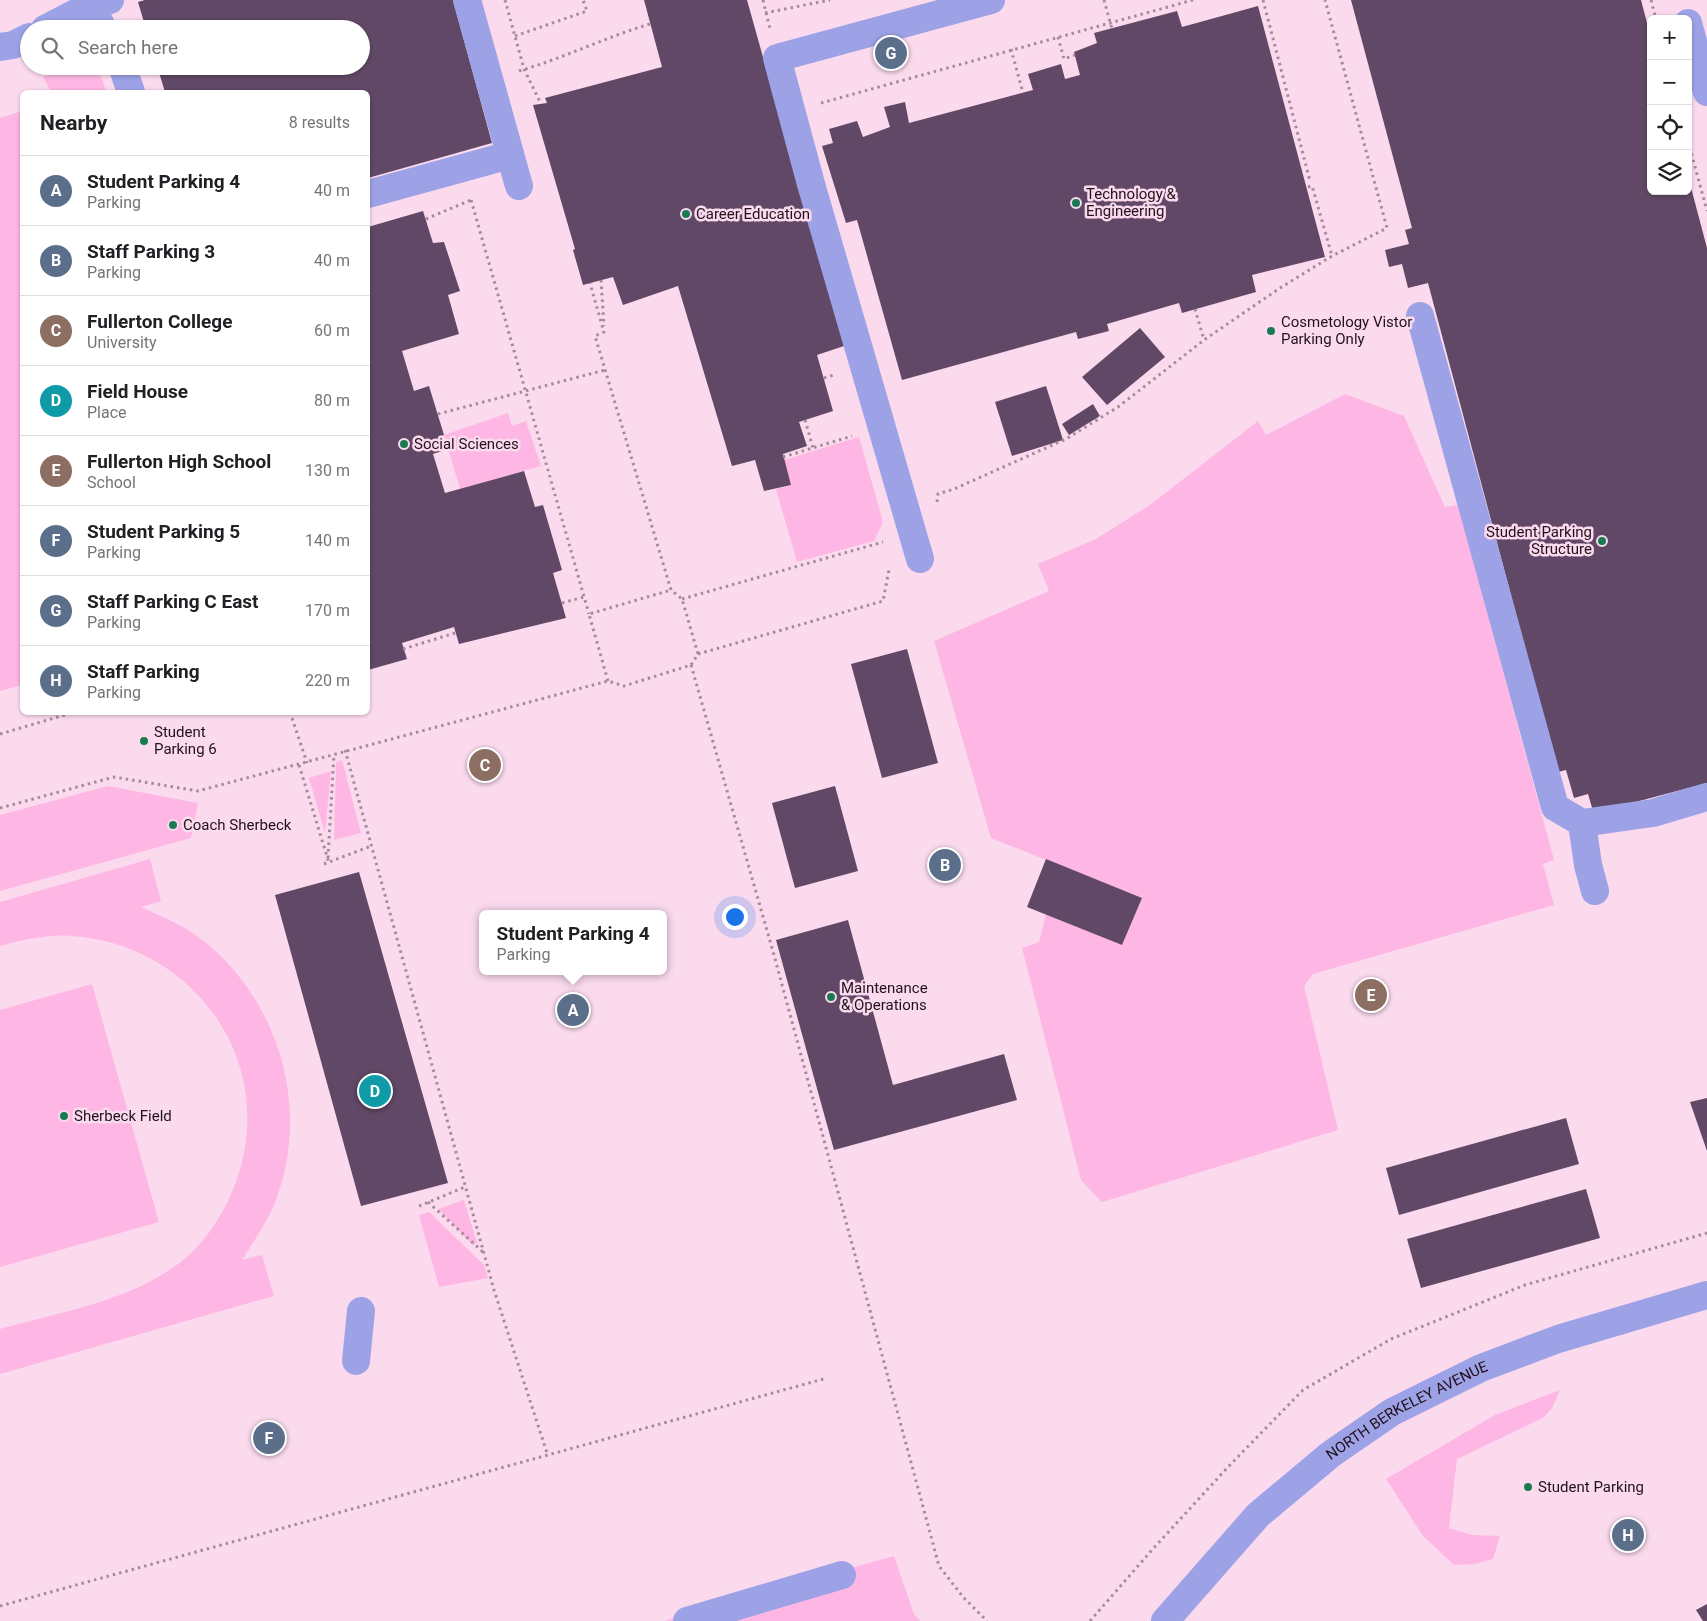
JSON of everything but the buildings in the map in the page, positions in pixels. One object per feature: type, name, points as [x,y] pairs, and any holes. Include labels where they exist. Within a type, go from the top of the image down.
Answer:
[{"type":"street","points":[[467,0],[519,186]]},
{"type":"street","points":[[920,559],[777,58],[991,0]]},
{"type":"street","points":[[1682,0],[1686,15]]},
{"type":"street","points":[[73,20],[101,11]]},
{"type":"street","points":[[1692,37],[1707,92]]},
{"type":"street","points":[[0,47],[13,45],[20,42]]},
{"type":"street","points":[[125,75],[130,90]]},
{"type":"street","points":[[370,193],[510,155]]},
{"type":"street","points":[[1420,316],[1555,807],[1582,823],[1653,813],[1707,797]]},
{"type":"street","points":[[1582,823],[1588,865],[1596,891]]},
{"type":"street","name":"NORTH BERKELEY AVENUE","points":[[1165,1621],[1213,1563],[1258,1515],[1332,1454],[1392,1412],[1481,1368],[1558,1339],[1707,1296]]},
{"type":"street","points":[[356,1361],[361,1311]]},
{"type":"street","points":[[687,1621],[842,1575]]},
{"type":"path","points":[[505,0],[524,69],[541,104]]},
{"type":"path","points":[[515,36],[587,11],[583,0]]},
{"type":"path","points":[[765,13],[830,0]]},
{"type":"path","points":[[1104,0],[1112,29]]},
{"type":"path","points":[[791,110],[1193,0]]},
{"type":"path","points":[[1262,0],[1310,180]]},
{"type":"path","points":[[906,511],[938,502],[938,494],[954,490],[1066,439],[1118,408],[1204,340],[1280,288],[1332,256],[1387,228],[1325,0]]},
{"type":"path","points":[[1651,0],[1655,15]]},
{"type":"path","points":[[490,79],[524,69],[650,24]]},
{"type":"path","points":[[1058,37],[1064,59],[1075,55]]},
{"type":"path","points":[[1011,49],[1023,92]]},
{"type":"path","points":[[1691,150],[1707,211]]},
{"type":"path","points":[[1308,187],[1312,186],[1332,256]]},
{"type":"path","points":[[426,219],[471,200],[608,681]]},
{"type":"path","points":[[601,280],[604,296],[604,332]]},
{"type":"path","points":[[590,283],[604,332]]},
{"type":"path","points":[[1195,309],[1204,340]]},
{"type":"path","points":[[0,808],[114,777],[198,791],[307,763],[345,750],[608,681],[624,686],[692,665],[698,654],[682,600],[671,590],[595,336],[604,332]]},
{"type":"path","points":[[438,414],[605,370]]},
{"type":"path","points":[[805,420],[813,448]]},
{"type":"path","points":[[784,457],[855,435]]},
{"type":"path","points":[[682,600],[889,540]]},
{"type":"path","points":[[589,614],[671,590]]},
{"type":"path","points":[[562,603],[584,597]]},
{"type":"path","points":[[698,654],[883,601]]},
{"type":"path","points":[[403,649],[455,633]]},
{"type":"path","points":[[692,665],[774,955],[940,1566],[963,1598],[987,1621]]},
{"type":"path","points":[[0,734],[65,715]]},
{"type":"path","points":[[291,715],[307,763]]},
{"type":"path","points":[[345,750],[494,1290],[548,1456]]},
{"type":"path","points":[[328,858],[334,754]]},
{"type":"path","points":[[299,765],[329,862]]},
{"type":"path","points":[[324,864],[371,846]]},
{"type":"path","points":[[419,1206],[465,1187]]},
{"type":"path","points":[[428,1202],[485,1254]]},
{"type":"path","points":[[0,1606],[827,1378]]},
{"type":"shaded area","points":[[47,75],[99,75],[106,90],[50,90],[43,77]]},
{"type":"shaded area","points":[[20,112],[20,686],[0,691],[0,118]]},
{"type":"shaded area","points":[[1345,394],[1404,416],[1445,507],[1458,505],[1554,860],[1543,864],[1554,905],[1313,974],[1304,986],[1338,1130],[1102,1202],[1081,1180],[1022,948],[1039,942],[1046,914],[1122,945],[1142,898],[991,838],[934,641],[1049,591],[1038,564],[1096,539],[1150,505],[1258,421],[1266,435]]},
{"type":"shaded area","points":[[508,413],[512,426],[526,421],[541,466],[460,489],[444,435]]},
{"type":"shaded area","points":[[859,437],[883,522],[874,541],[797,562],[776,489],[791,485],[784,460]]},
{"type":"shaded area","points":[[342,760],[361,833],[334,840],[336,762]]},
{"type":"shaded area","points":[[331,771],[325,833],[309,778]]},
{"type":"shaded area","points":[[108,786],[198,803],[191,838],[0,891],[0,815]]},
{"type":"shaded area","points":[[150,859],[161,901],[141,907],[174,922],[197,936],[230,966],[252,994],[269,1025],[281,1058],[288,1092],[290,1127],[286,1162],[277,1197],[270,1214],[242,1260],[262,1255],[274,1296],[0,1374],[0,1329],[74,1310],[123,1294],[168,1271],[188,1256],[214,1226],[233,1191],[241,1166],[247,1123],[244,1083],[231,1045],[211,1010],[184,982],[151,959],[113,943],[71,936],[53,936],[0,946],[0,902]]},
{"type":"shaded area","name":"Sherbeck Field","points":[[92,984],[159,1222],[0,1267],[0,1010]]},
{"type":"shaded area","points":[[464,1200],[477,1243],[473,1245],[438,1209]]},
{"type":"shaded area","points":[[429,1212],[484,1265],[488,1278],[439,1287],[419,1215]]},
{"type":"shaded area","points":[[1560,1390],[1552,1408],[1543,1418],[1457,1459],[1449,1528],[1472,1535],[1500,1536],[1493,1559],[1475,1564],[1454,1565],[1423,1536],[1386,1479],[1495,1415]]},
{"type":"shaded area","points":[[894,1556],[914,1614],[920,1621],[664,1621]]},
{"type":"place","name":"Staff Parking C East","points":[[891,53]]},
{"type":"place","name":"Technology & Engineering","points":[[1076,203]]},
{"type":"place","name":"Career Education","points":[[686,214]]},
{"type":"place","name":"Cosmetology Vistor Parking Only","points":[[1271,331]]},
{"type":"place","name":"Social Sciences","points":[[404,444]]},
{"type":"place","name":"Student Parking Structure","points":[[1602,541]]},
{"type":"place","name":"Student Parking 6","points":[[144,741]]},
{"type":"place","name":"Fullerton College","points":[[485,765]]},
{"type":"place","name":"Coach Sherbeck","points":[[173,825]]},
{"type":"place","name":"Staff Parking 3","points":[[945,865]]},
{"type":"place","name":"Fullerton High School","points":[[1371,995]]},
{"type":"place","name":"Maintenance & Operations","points":[[831,997]]},
{"type":"place","name":"Student Parking 4","points":[[573,1010]]},
{"type":"place","name":"Field House","points":[[375,1091]]},
{"type":"place","name":"Sherbeck Field","points":[[64,1116]]},
{"type":"place","name":"Student Parking 5","points":[[269,1438]]},
{"type":"place","name":"Student Parking","points":[[1528,1487]]},
{"type":"place","name":"Staff Parking","points":[[1628,1535]]}]
